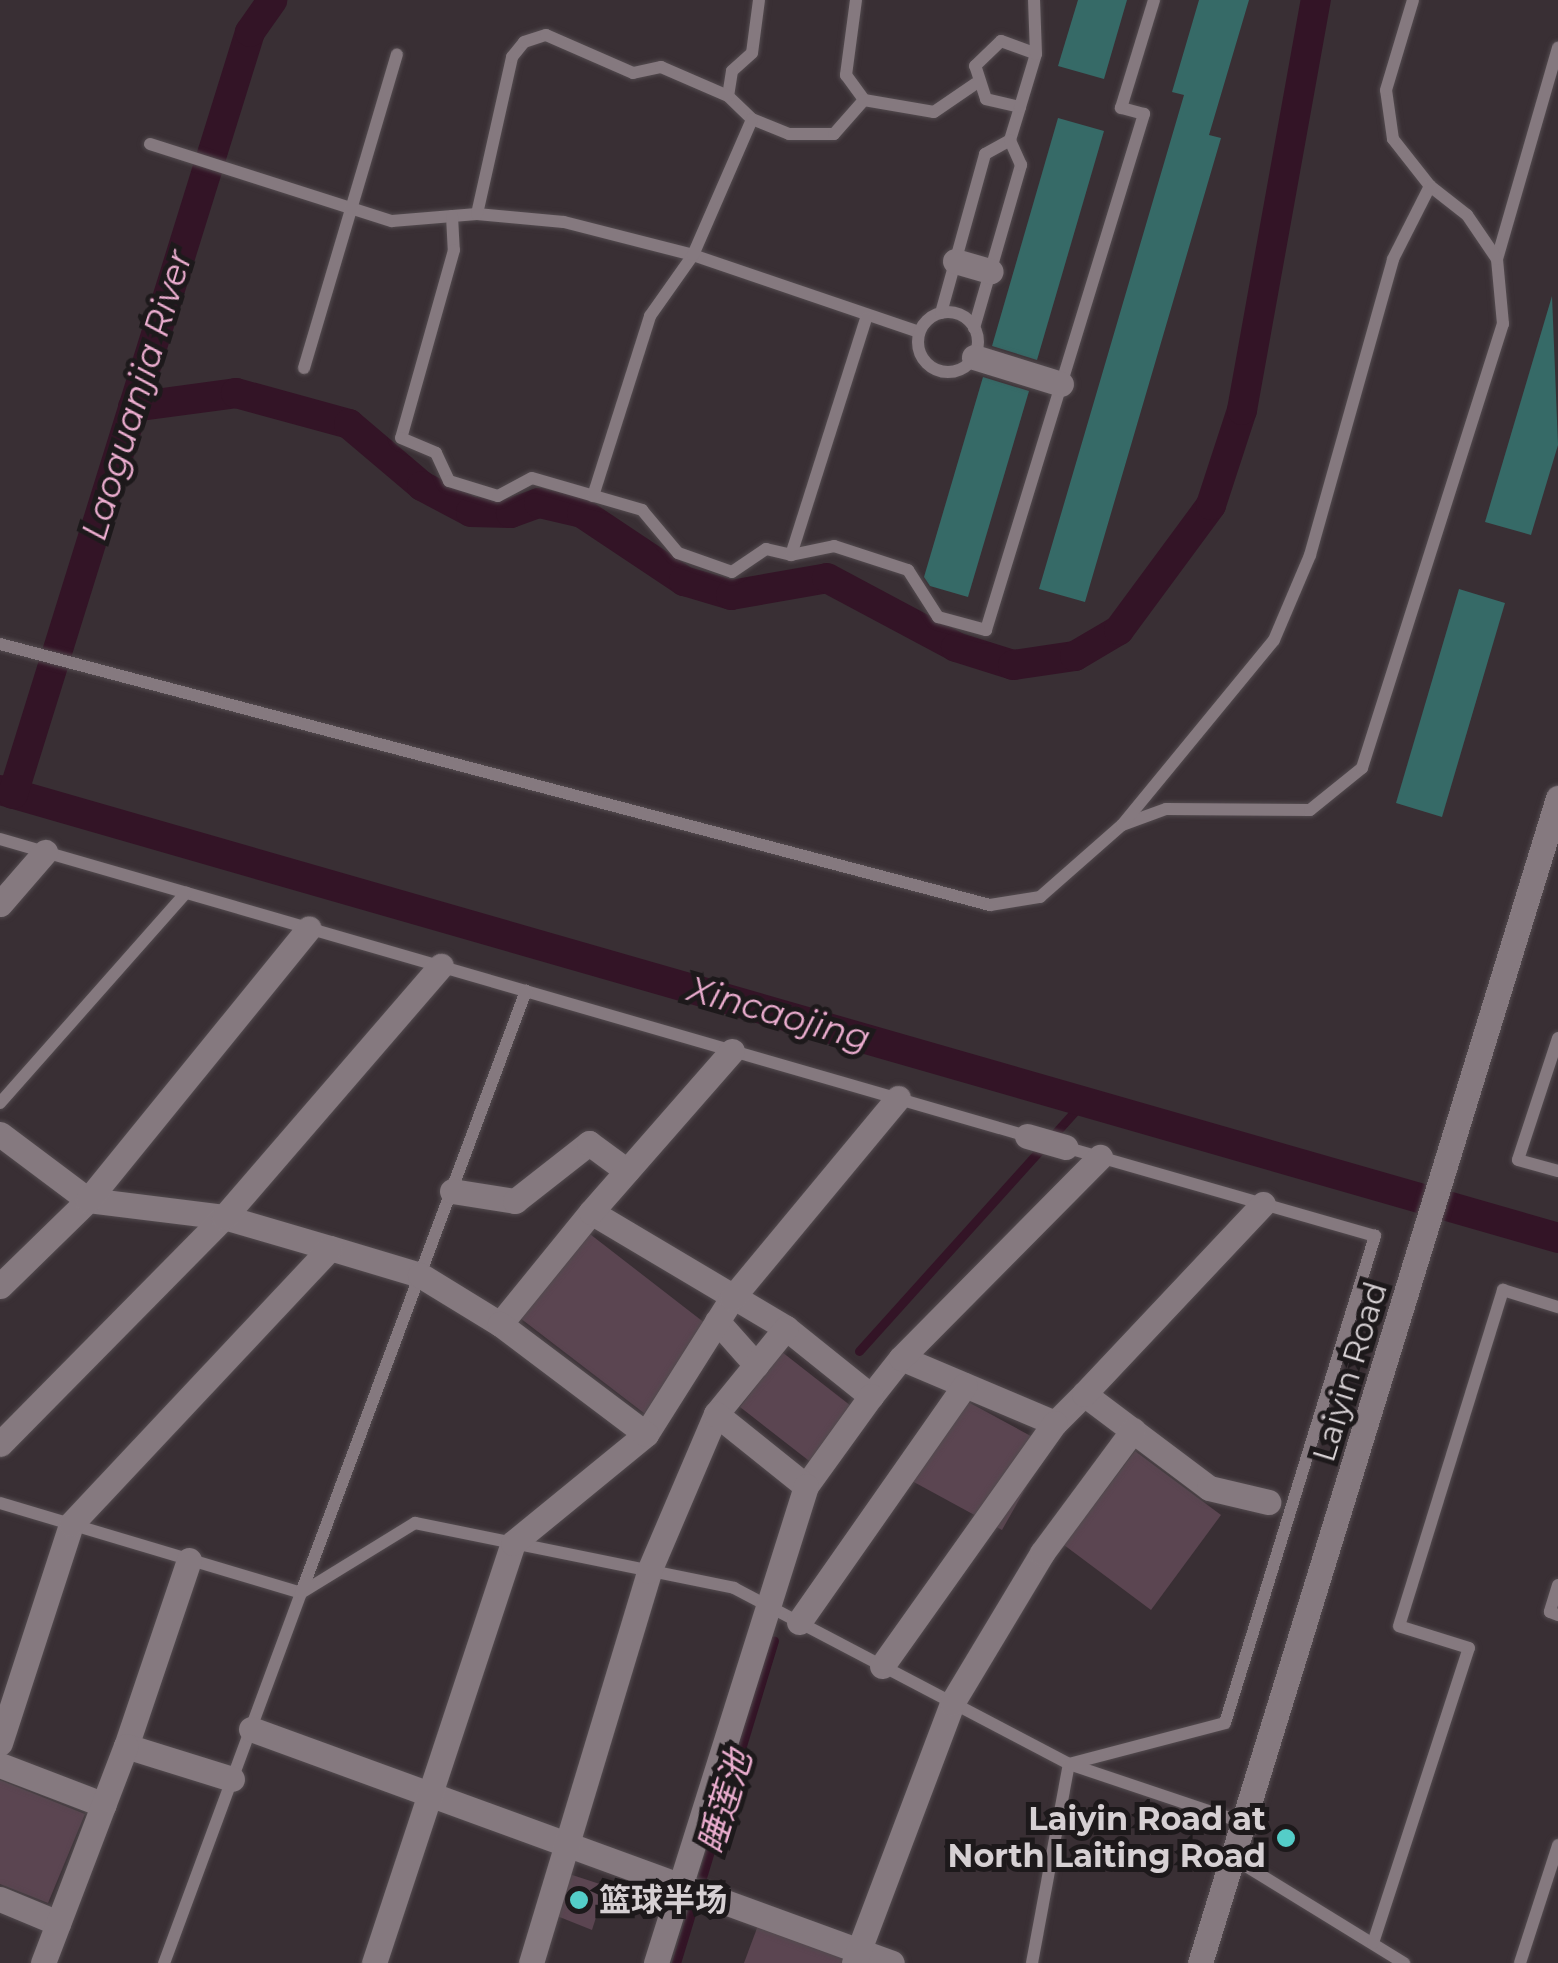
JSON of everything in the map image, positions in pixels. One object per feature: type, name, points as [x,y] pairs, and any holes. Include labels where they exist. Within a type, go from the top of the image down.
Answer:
[{"type":"street","points":[[955,261],[991,270]]},
{"type":"street","points":[[974,357],[1062,384]]},
{"type":"street","name":"Laiyin Road","points":[[1200,1963],[1558,798]]},
{"type":"street","points":[[0,904],[45,852]]},
{"type":"street","points":[[0,1286],[88,1200],[310,928]]},
{"type":"street","points":[[0,1444],[224,1217],[441,966]]},
{"type":"street","points":[[500,1324],[732,1050]]},
{"type":"street","points":[[374,1963],[513,1543],[646,1434],[732,1298],[898,1098]]},
{"type":"street","points":[[0,1134],[88,1200],[224,1217],[420,1275],[500,1324],[646,1434]]},
{"type":"street","points":[[452,1191],[515,1200],[589,1143],[627,1171]]},
{"type":"street","points":[[656,1963],[695,1891],[767,1606],[806,1486],[901,1358],[1100,1156]]},
{"type":"street","points":[[882,1666],[1054,1423],[1263,1204]]},
{"type":"street","points":[[591,1212],[786,1328],[871,1396]]},
{"type":"street","points":[[0,1743],[71,1524],[330,1248]]},
{"type":"street","points":[[717,1321],[756,1365]]},
{"type":"street","points":[[531,1963],[649,1570],[716,1414],[786,1328]]},
{"type":"street","points":[[901,1358],[1054,1423]]},
{"type":"street","points":[[799,1622],[966,1386]]},
{"type":"street","points":[[1084,1394],[1209,1488],[1268,1502]]},
{"type":"street","points":[[716,1414],[806,1486]]},
{"type":"street","points":[[856,1957],[952,1703],[1042,1553],[1132,1430]]},
{"type":"street","points":[[44,1963],[126,1746],[189,1560]]},
{"type":"street","points":[[250,1729],[695,1891],[856,1957],[892,1963]]},
{"type":"street","points":[[126,1746],[232,1779]]},
{"type":"street","points":[[0,1765],[104,1804]]},
{"type":"street","points":[[0,1899],[58,1924]]},
{"type":"lane","points":[[728,96],[732,71],[752,53],[759,0]]},
{"type":"lane","points":[[856,0],[846,75],[864,100],[934,112],[976,84],[985,48],[1020,42],[1036,54]]},
{"type":"lane","points":[[1010,140],[985,154],[941,312],[919,332],[919,351],[931,366],[959,370],[974,357],[974,328],[1021,165],[1010,140],[1036,54],[1034,0]]},
{"type":"lane","points":[[452,216],[454,250],[401,438],[436,453],[449,481],[498,496],[532,478],[642,510],[678,553],[732,572],[766,548],[791,554],[834,546],[908,570],[938,617],[986,630],[1144,114],[1121,108],[1154,0]]},
{"type":"lane","points":[[1413,0],[1386,90],[1393,139],[1430,186],[1467,215],[1497,259]]},
{"type":"lane","points":[[476,214],[512,57],[524,42],[546,35],[633,73],[661,67],[728,96],[752,119],[789,134],[834,134],[864,100]]},
{"type":"lane","points":[[1122,825],[1166,808],[1310,810],[1362,768],[1502,324],[1497,259],[1558,48]]},
{"type":"lane","points":[[304,368],[397,54]]},
{"type":"lane","points":[[976,84],[986,99],[1020,107]]},
{"type":"lane","points":[[593,496],[650,316],[693,255],[752,119]]},
{"type":"lane","points":[[150,144],[392,221],[476,214],[564,222],[693,255],[866,320],[919,332]]},
{"type":"lane","points":[[0,644],[990,905],[1040,897],[1122,825],[1274,640],[1310,556],[1393,259],[1430,186]]},
{"type":"lane","points":[[941,312],[960,314],[974,328]]},
{"type":"lane","points":[[791,554],[866,320]]},
{"type":"lane","points":[[0,839],[1375,1236],[1225,1722],[1069,1764]]},
{"type":"lane","points":[[0,1103],[186,893]]},
{"type":"lane","points":[[164,1963],[526,991]]},
{"type":"lane","points":[[1558,1038],[1518,1160],[1558,1171]]},
{"type":"lane","points":[[1372,1944],[1470,1648],[1398,1626],[1503,1290],[1558,1307]]},
{"type":"lane","points":[[0,1503],[301,1593],[415,1523],[734,1588],[1069,1764],[1244,1823]]},
{"type":"lane","points":[[1558,1585],[1550,1612],[1558,1615]]},
{"type":"lane","points":[[1032,1963],[1069,1764]]},
{"type":"lane","points":[[1520,1963],[1558,1845]]},
{"type":"lane","points":[[1233,1858],[1404,1963]]},
{"type":"shaded area","points":[[586,1231],[719,1334],[653,1420],[520,1318]]},
{"type":"shaded area","points":[[782,1352],[860,1413],[817,1467],[740,1407]]},
{"type":"shaded area","points":[[959,1397],[1049,1446],[1002,1530],[912,1481]]},
{"type":"shaded area","points":[[1135,1451],[1221,1515],[1151,1610],[1064,1545]]},
{"type":"shaded area","points":[[0,1780],[85,1814],[48,1903],[0,1884]]},
{"type":"shaded area","name":"篮球半场","points":[[563,1872],[606,1886],[592,1930],[552,1914]]},
{"type":"shaded area","points":[[760,1920],[851,1954],[848,1963],[744,1963]]},
{"type":"building","points":[[1078,0],[1127,0],[1104,79],[1058,66]]},
{"type":"building","points":[[1199,0],[1249,0],[1209,135],[1221,138],[1085,602],[1039,589],[1184,95],[1172,92]]},
{"type":"building","points":[[1058,118],[1104,131],[1037,360],[992,346]]},
{"type":"building","points":[[1552,296],[1558,445],[1531,535],[1485,522]]},
{"type":"building","points":[[983,377],[1029,391],[968,597],[930,586],[924,577]]},
{"type":"building","points":[[1459,589],[1505,603],[1442,817],[1396,803]]},
{"type":"waterway","name":"Laoguanjia River","points":[[13,794],[250,32],[272,0]]},
{"type":"waterway","points":[[133,407],[236,393],[349,424],[422,486],[471,512],[511,513],[539,503],[582,513],[684,581],[731,595],[827,578],[956,647],[1013,665],[1075,656],[1119,630],[1211,505],[1242,410],[1316,0]]},
{"type":"waterway","name":"Xincaojing","points":[[0,790],[1558,1238]]},
{"type":"waterway","points":[[859,1351],[1083,1102]]},
{"type":"waterway","name":"睡莲池","points":[[676,1963],[774,1641]]},
{"type":"place","name":"Laiyin Road at North Laiting Road","points":[[1286,1838]]},
{"type":"place","name":"篮球半场","points":[[579,1900]]}]
